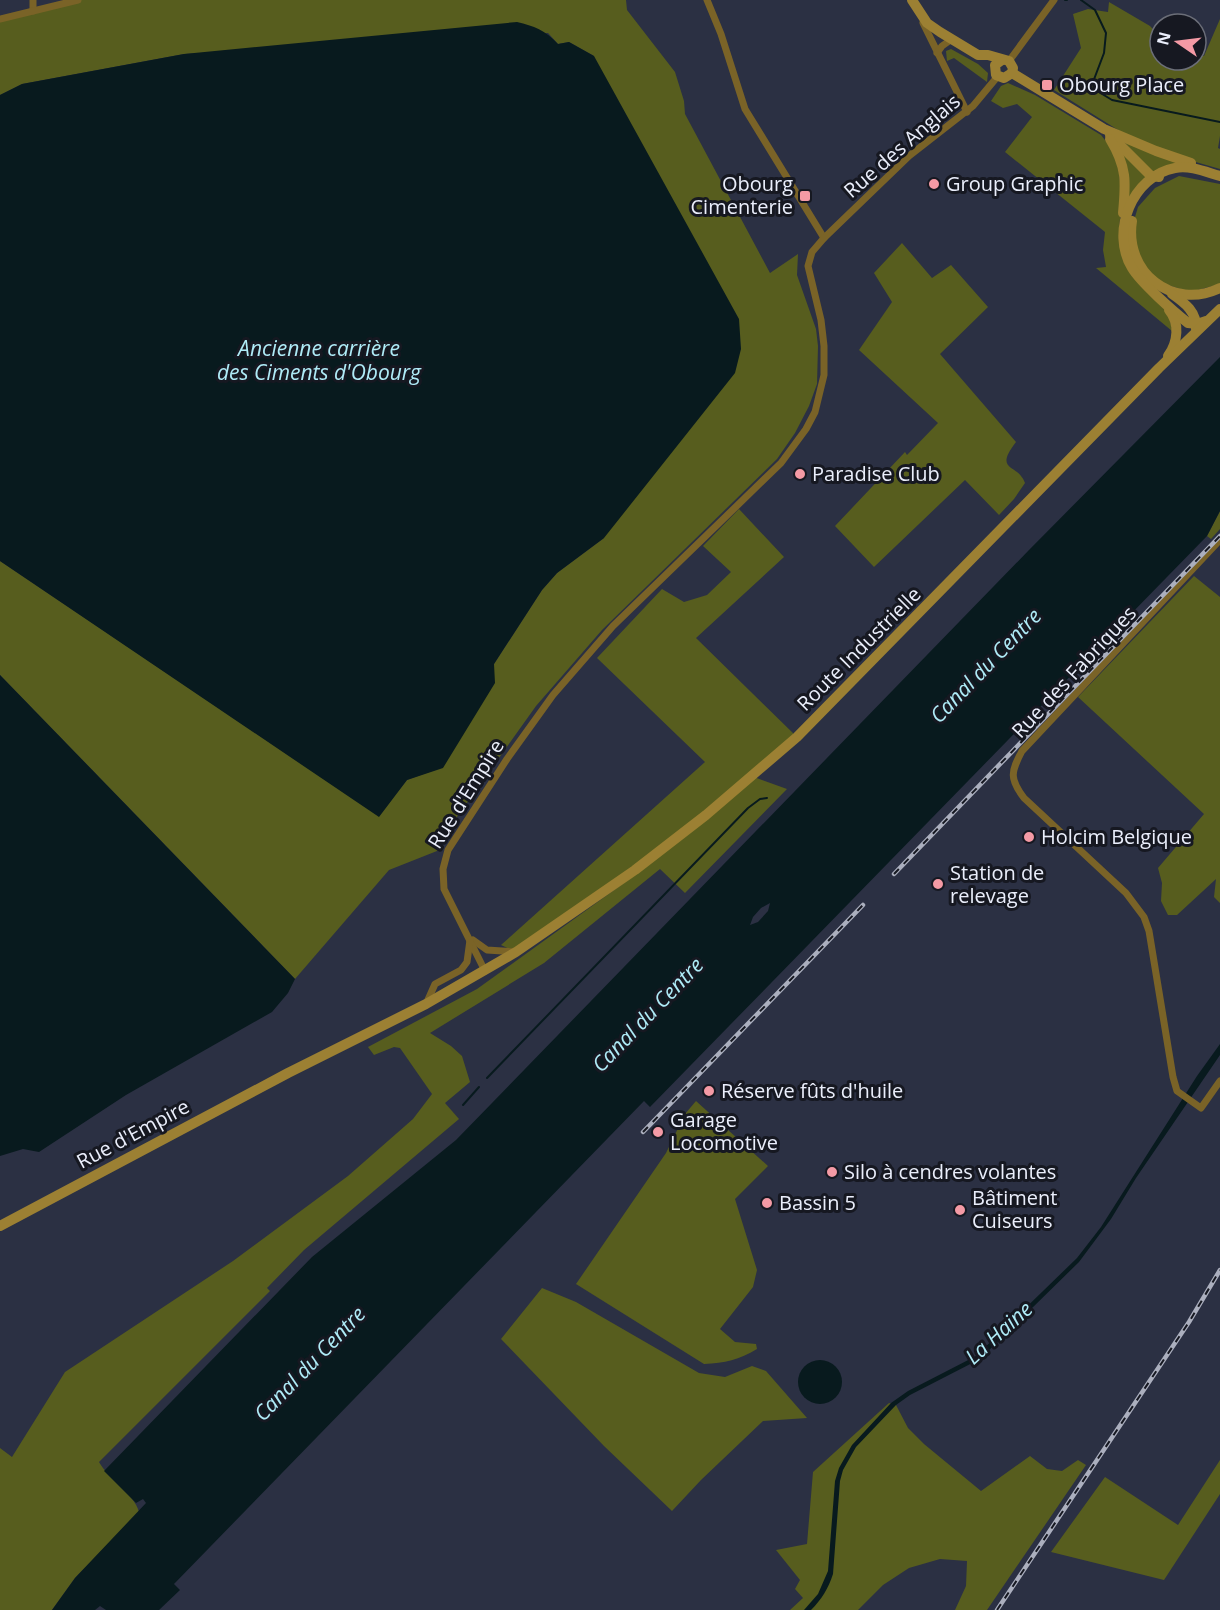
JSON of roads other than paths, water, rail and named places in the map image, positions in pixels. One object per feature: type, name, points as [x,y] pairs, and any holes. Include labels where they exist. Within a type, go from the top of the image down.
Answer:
[{"type":"main road","points":[[914,2],[927,23],[978,55],[996,74],[1004,78],[1012,73]]},
{"type":"main road","points":[[978,55],[988,55],[1005,61],[1013,68],[1012,73]]},
{"type":"main road","points":[[996,74],[995,65],[1005,61]]},
{"type":"main road","points":[[1012,73],[1104,129],[1156,152],[1220,174]]},
{"type":"main road","points":[[1104,129],[1142,168],[1160,177]]},
{"type":"main road","points":[[1104,129],[1119,154],[1125,172],[1124,247],[1128,259],[1138,276],[1170,312],[1177,324],[1171,353],[1159,369]]},
{"type":"main road","points":[[1196,329],[1192,312],[1188,306],[1150,278],[1137,261],[1131,233],[1134,213],[1140,199],[1167,170],[1180,167],[1220,174]]},
{"type":"main road","points":[[1124,230],[1128,208],[1139,191],[1160,177]]},
{"type":"main road","points":[[1138,276],[1196,329]]},
{"type":"main road","points":[[1166,290],[1194,295],[1220,288]]},
{"type":"main road","name":"Route Industrielle","points":[[485,971],[650,859],[781,751],[837,699],[1196,329],[1220,309]]},
{"type":"main road","name":"Rue d'Empire","points":[[0,1226],[485,971]]},
{"type":"street","points":[[33,0],[33,11]]},
{"type":"street","points":[[0,19],[78,0]]},
{"type":"street","points":[[707,0],[721,34],[745,109],[824,238]]},
{"type":"street","points":[[1005,61],[1054,0]]},
{"type":"street","points":[[914,2],[967,112]]},
{"type":"street","points":[[938,53],[942,46],[952,39]]},
{"type":"street","name":"Rue des Anglais","points":[[824,238],[909,156],[967,112],[996,74]]},
{"type":"street","name":"Rue d'Empire","points":[[485,971],[444,889],[444,859],[496,776],[553,695],[605,635],[781,463],[795,445],[814,412],[824,375],[821,320],[808,266],[812,252],[824,238]]},
{"type":"street","name":"Rue des Fabriques","points":[[1220,540],[1022,751],[1013,768],[1016,787],[1024,798],[1126,893],[1144,917],[1156,966],[1175,1088],[1201,1108],[1220,1081]]},
{"type":"street","points":[[469,936],[487,950],[516,952]]},
{"type":"street","points":[[426,1004],[435,984],[461,970],[471,945],[469,936]]},
{"type":"water","name":"Ancienne carrière des Ciments d'Obourg","points":[[517,22],[539,29],[558,44],[569,42],[594,56],[739,319],[741,349],[735,373],[604,538],[557,573],[542,590],[494,664],[495,683],[443,768],[407,780],[379,817],[0,561],[0,95],[22,84],[184,54]]},
{"type":"water","name":"Canal du Centre","points":[[1220,357],[1220,511],[1207,536],[650,1107],[644,1101],[174,1584],[180,1590],[159,1610],[106,1610],[100,1606],[95,1610],[52,1610],[75,1578],[146,1503],[143,1499],[136,1503],[104,1471],[312,1257],[456,1140],[1029,550]]},
{"type":"water","points":[[0,675],[295,979],[288,993],[272,1012],[126,1095],[39,1152],[23,1149],[0,1156]]},
{"type":"water","points":[[1220,1044],[1220,1055],[1136,1178],[1111,1219],[1079,1262],[980,1359],[910,1395],[896,1405],[856,1447],[843,1470],[840,1481],[833,1574],[818,1602],[811,1610],[804,1610],[818,1594],[828,1571],[835,1481],[839,1468],[852,1445],[891,1403],[908,1391],[976,1356],[1077,1258],[1101,1227],[1197,1076]]},
{"type":"water","points":[[820,1360],[836,1366],[842,1382],[836,1398],[820,1404],[804,1398],[798,1382],[804,1366]]},
{"type":"waterway","points":[[1081,0],[1095,10],[1106,33],[1104,53],[1093,82],[1094,89],[1112,100],[1220,122]]},
{"type":"waterway","points":[[487,1078],[748,808],[760,799],[767,798]]},
{"type":"waterway","points":[[463,1105],[479,1087]]},
{"type":"railway","points":[[894,874],[1220,536]]},
{"type":"railway","points":[[643,1132],[863,905]]},
{"type":"railway","points":[[997,1610],[1189,1322],[1220,1270]]},
{"type":"place","name":"Obourg Place","points":[[1047,85]]},
{"type":"place","name":"Group Graphic","points":[[934,184]]},
{"type":"place","name":"Obourg Cimenterie","points":[[805,196]]},
{"type":"place","name":"Paradise Club","points":[[800,474]]},
{"type":"place","name":"Holcim Belgique","points":[[1029,837]]},
{"type":"place","name":"Station de relevage","points":[[938,884]]},
{"type":"place","name":"Réserve fûts d'huile","points":[[709,1091]]},
{"type":"place","name":"Garage Locomotive","points":[[658,1132]]},
{"type":"place","name":"Silo à cendres volantes","points":[[832,1172]]},
{"type":"place","name":"Bassin 5","points":[[767,1203]]},
{"type":"place","name":"Bâtiment Cuiseurs","points":[[960,1210]]},
{"type":"water label","name":"La Haine","points":[[999,1333]]}]
